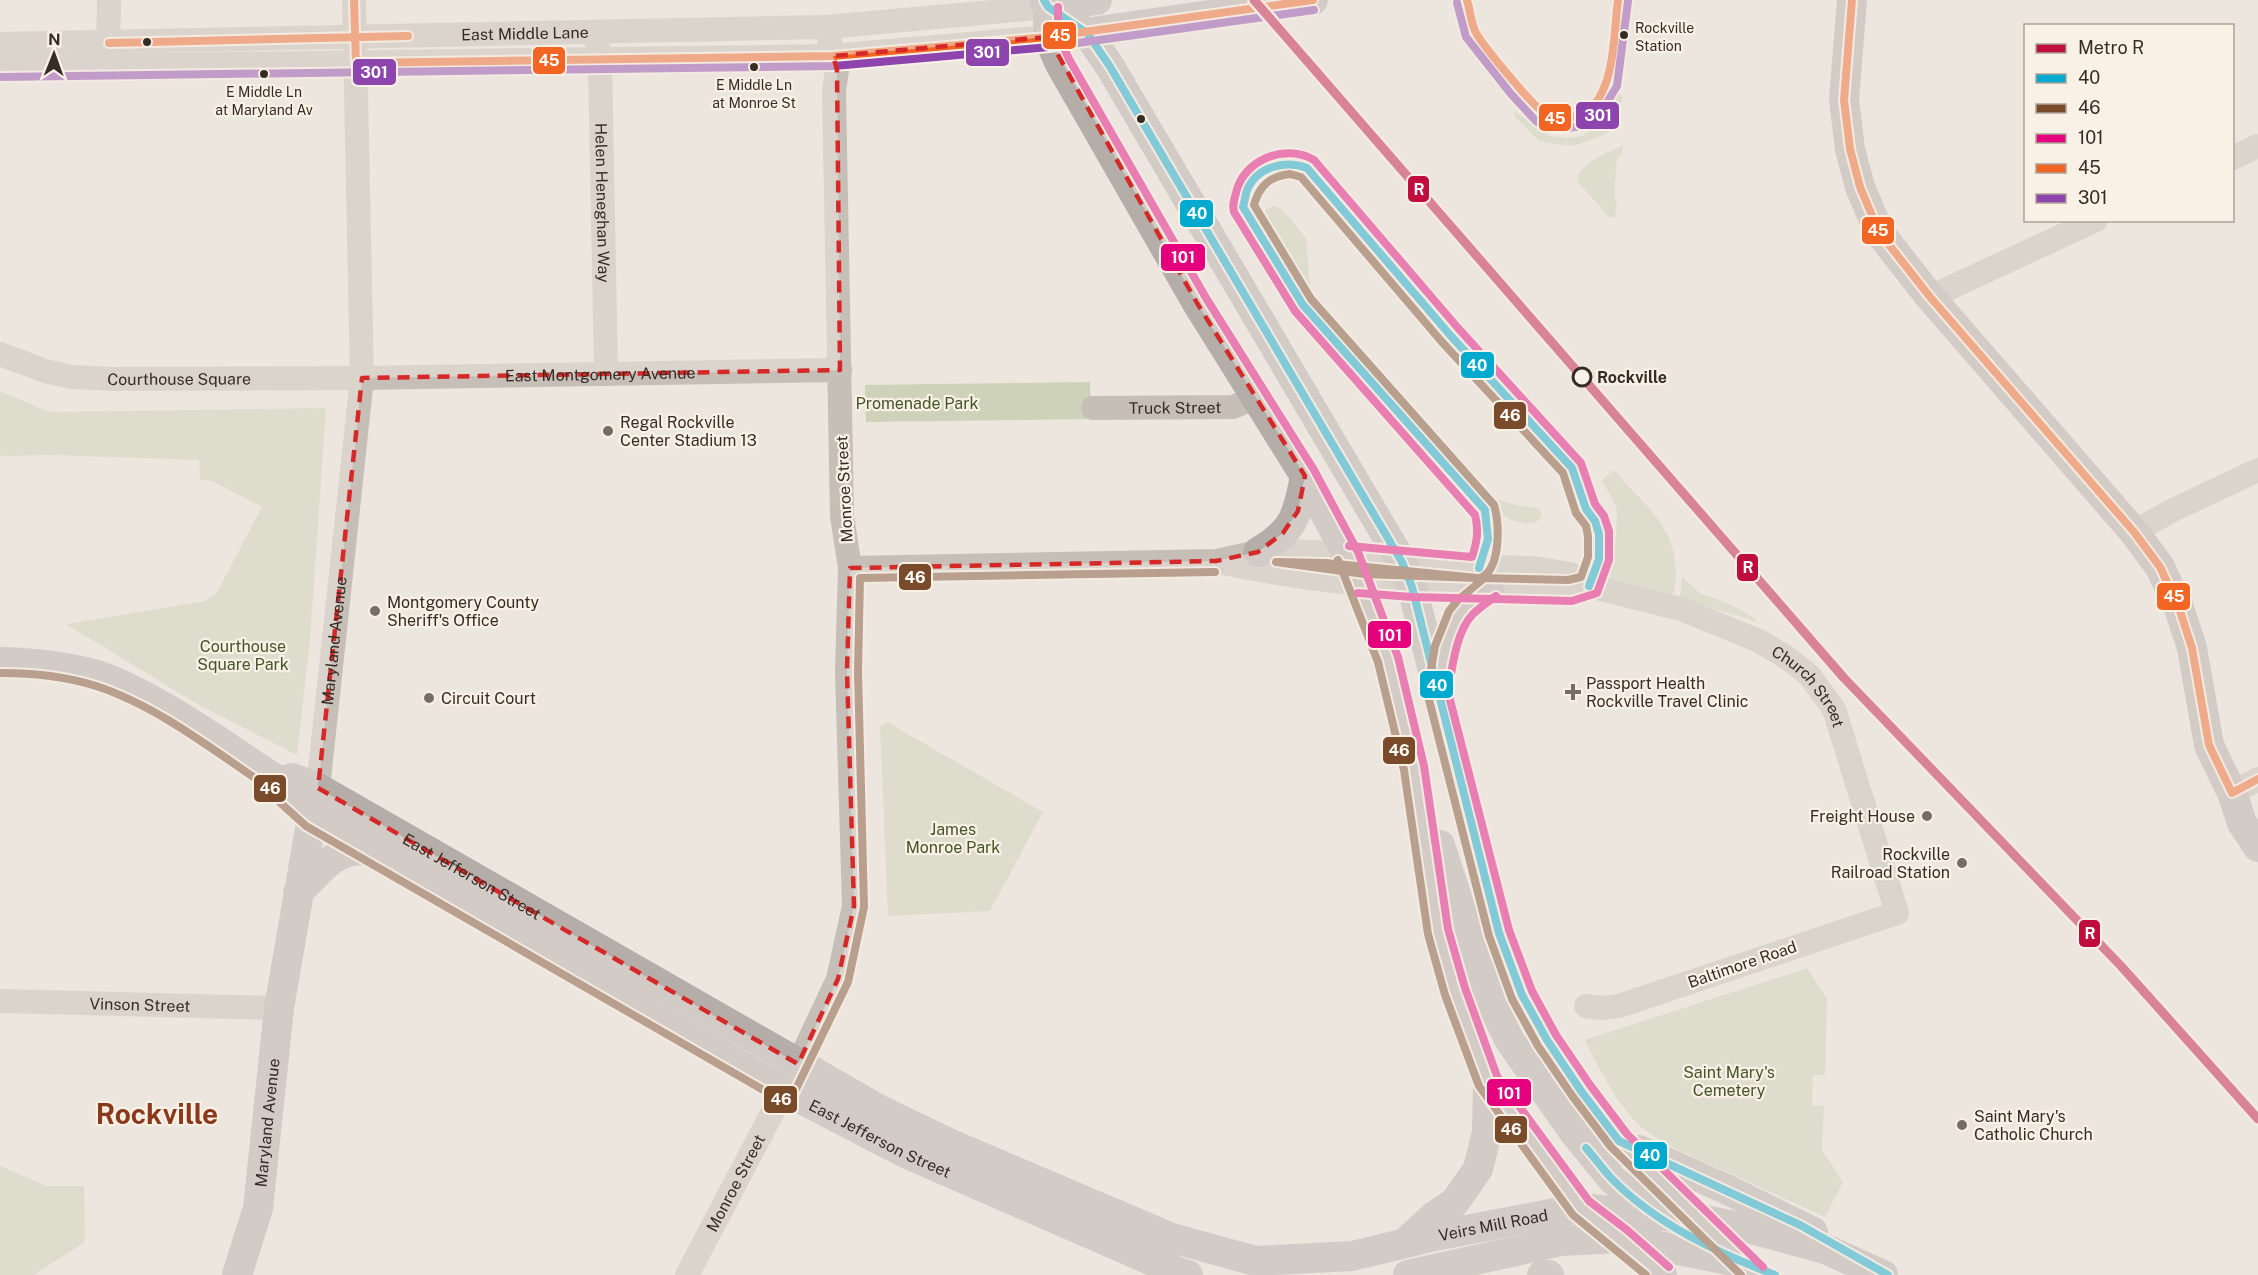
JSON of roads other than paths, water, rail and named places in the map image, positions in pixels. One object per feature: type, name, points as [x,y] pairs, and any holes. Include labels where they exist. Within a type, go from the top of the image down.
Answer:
[{"type":"main road","points":[[1046,4],[1097,0]]},
{"type":"main road","name":"East Middle Lane","points":[[1048,38],[1313,0]]},
{"type":"main road","points":[[1852,0],[1844,100],[1850,149],[1860,187],[1879,232],[1930,297],[2134,532],[2160,567],[2179,608],[2192,648],[2209,745],[2245,786],[2242,823],[2258,847]]},
{"type":"main road","points":[[1046,4],[1088,33],[1113,71],[1407,575],[1499,933],[1522,994],[1547,1040],[1581,1091],[1619,1141],[1751,1269]]},
{"type":"main road","points":[[1046,4],[1048,38],[1060,64],[1197,303],[1305,476],[1348,556],[1388,659],[1414,768],[1491,1003],[1510,1041],[1573,1131],[1606,1172],[1653,1214],[1751,1269]]},
{"type":"main road","points":[[1258,552],[1274,543],[1293,523],[1298,511],[1305,476]]},
{"type":"main road","points":[[1437,692],[1445,649],[1458,616],[1465,607],[1490,588]]},
{"type":"main road","points":[[0,662],[27,663],[106,678],[164,706],[280,782]]},
{"type":"main road","points":[[1414,768],[1438,931],[1455,991],[1488,1081],[1581,1208],[1620,1238]]},
{"type":"main road","name":"East Jefferson Street","points":[[1172,1238],[953,1145],[880,1110],[318,789],[292,778],[280,782],[283,790],[311,817],[784,1090],[905,1153],[1184,1274]]},
{"type":"main road","name":"Maryland Avenue","points":[[237,1275],[258,1208],[279,1008],[311,817],[318,789]]},
{"type":"main road","points":[[298,893],[333,857],[355,849],[368,850]]},
{"type":"main road","points":[[1407,1242],[1433,1217],[1455,1202],[1478,1169],[1485,1148],[1487,1132],[1488,1081]]},
{"type":"main road","points":[[1619,1141],[1790,1220],[1888,1275]]},
{"type":"main road","points":[[1581,1208],[1621,1223],[1667,1262],[1705,1275]]},
{"type":"main road","name":"Veirs Mill Road","points":[[1172,1238],[1255,1261],[1352,1256],[1407,1242],[1581,1208],[1699,1219],[1755,1230],[1825,1249],[1883,1275]]},
{"type":"main road","name":"Veirs Mill Road","points":[[1408,1275],[1561,1240],[1620,1238],[1667,1262],[1751,1269],[1775,1275]]},
{"type":"main road","points":[[1542,1275],[1549,1275]]},
{"type":"street","points":[[108,54],[109,0]]},
{"type":"street","name":"Maryland Avenue","points":[[318,789],[362,378],[354,0]]},
{"type":"street","name":"East Middle Lane","points":[[0,67],[108,54],[355,37],[826,27],[1046,4]]},
{"type":"street","name":"Monroe Street","points":[[687,1275],[798,1064],[838,979],[854,906],[847,671],[850,568],[842,516],[834,91],[837,70],[826,27]]},
{"type":"street","name":"Helen Heneghan Way","points":[[596,32],[600,60],[606,374]]},
{"type":"street","name":"East Middle Lane","points":[[0,44],[108,54],[356,63],[833,56],[1048,38]]},
{"type":"street","points":[[2234,157],[2258,146]]},
{"type":"street","points":[[1930,297],[2092,222]]},
{"type":"street","name":"Courthouse Square","points":[[0,354],[45,371],[72,377],[113,379],[362,378]]},
{"type":"street","name":"East Montgomery Avenue","points":[[362,378],[840,370]]},
{"type":"street","name":"Truck Street","points":[[1093,408],[1233,407],[1256,397]]},
{"type":"street","points":[[2134,532],[2171,511],[2258,470]]},
{"type":"street","points":[[850,568],[1216,561],[1258,552],[1327,553],[1348,556],[1407,575]]},
{"type":"street","name":"Church Street","points":[[1216,561],[1261,571],[1359,583],[1407,575],[1479,568],[1534,568],[1570,574],[1589,586],[1681,609],[1759,641],[1789,659],[1809,675],[1834,709],[1896,913]]},
{"type":"street","name":"Church Street","points":[[1407,575],[1490,588],[1569,591],[1589,586]]},
{"type":"street","name":"Baltimore Road","points":[[1586,1006],[1602,1008],[1619,1006],[1896,913]]},
{"type":"street","name":"Vinson Street","points":[[0,1001],[279,1008]]},
{"type":"metro line","name":"R","points":[[1254,0],[1844,678],[2121,966],[2258,1119]]},
{"type":"place","name":"Rockville Station","points":[[1624,35]]},
{"type":"place","name":"E Middle Ln at Monroe St","points":[[754,67]]},
{"type":"place","name":"E Middle Ln at Maryland Av","points":[[264,74]]},
{"type":"place","name":"Rockville","points":[[1582,377]]},
{"type":"place","name":"Regal Rockville Center Stadium 13","points":[[608,431]]},
{"type":"place","name":"Montgomery County Sheriff's Office","points":[[375,611]]},
{"type":"place","name":"Passport Health Rockville Travel Clinic","points":[[1573,692]]},
{"type":"place","name":"Circuit Court","points":[[429,698]]},
{"type":"place","name":"Freight House","points":[[1927,816]]},
{"type":"place","name":"Rockville Railroad Station","points":[[1962,863]]},
{"type":"place","name":"Saint Mary's Catholic Church","points":[[1962,1125]]},
{"type":"district","name":"Rockville","points":[[157,1114]]},
{"type":"park label","name":"Promenade Park","points":[[917,403]]},
{"type":"park label","name":"Courthouse Square Park","points":[[243,655]]},
{"type":"park label","name":"James Monroe Park","points":[[953,838]]},
{"type":"park label","name":"Saint Mary's Cemetery","points":[[1729,1081]]}]
